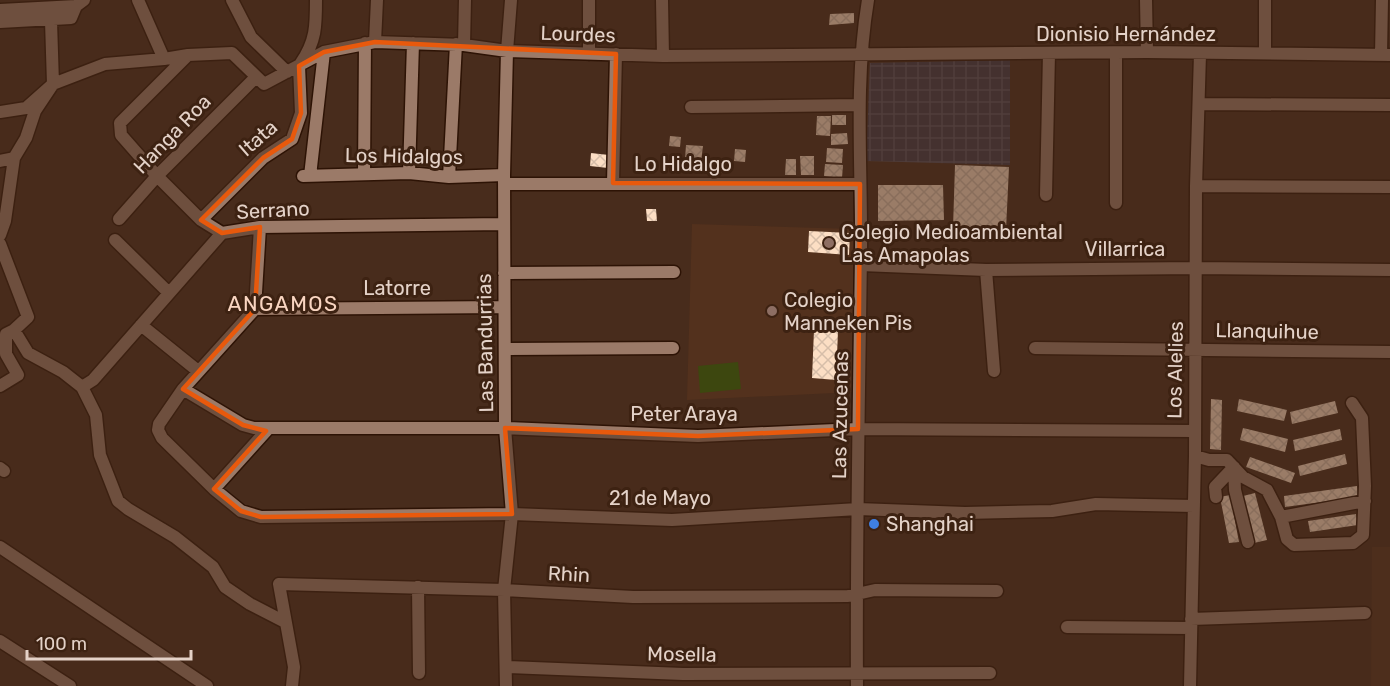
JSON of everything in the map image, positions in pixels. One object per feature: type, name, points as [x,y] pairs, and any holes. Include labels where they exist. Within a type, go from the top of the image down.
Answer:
[{"type":"street","points":[[138,0],[164,59]]},
{"type":"street","points":[[232,0],[251,37],[287,72]]},
{"type":"street","points":[[299,66],[312,47],[316,0]]},
{"type":"street","points":[[364,174],[370,43],[377,0]]},
{"type":"street","points":[[449,177],[465,0]]},
{"type":"street","name":"Las Bandurrias","points":[[506,686],[504,590],[512,514],[506,428],[504,224],[507,51],[511,0]]},
{"type":"street","points":[[589,0],[590,54]]},
{"type":"street","points":[[662,0],[663,56]]},
{"type":"street","name":"Las Azucenas","points":[[857,686],[861,265],[859,105],[868,0]]},
{"type":"street","points":[[1146,0],[1147,52]]},
{"type":"street","points":[[1265,0],[1265,53]]},
{"type":"street","points":[[1382,0],[1385,55]]},
{"type":"street","points":[[0,10],[80,3]]},
{"type":"street","points":[[0,22],[51,21],[71,18],[80,3]]},
{"type":"street","points":[[0,235],[5,221],[14,158],[26,138],[35,111],[53,84],[51,21]]},
{"type":"street","name":"Lourdes","points":[[256,77],[264,84],[324,52],[370,43],[460,45],[507,51],[663,56],[862,54]]},
{"type":"street","points":[[409,173],[413,43]]},
{"type":"street","name":"Los Hidalgos","points":[[324,52],[307,176],[409,173],[505,180]]},
{"type":"street","name":"Dionisio Hernández","points":[[862,54],[1147,52],[1385,55]]},
{"type":"street","points":[[0,112],[26,108],[53,84],[105,64],[232,53],[256,77]]},
{"type":"street","points":[[1046,195],[1049,53]]},
{"type":"street","points":[[1116,53],[1116,203]]},
{"type":"street","points":[[613,183],[616,54]]},
{"type":"street","name":"Los Alelies","points":[[1190,686],[1195,456],[1196,186],[1200,54]]},
{"type":"street","name":"Serrano","points":[[189,55],[120,123],[121,135],[156,176],[201,220],[222,232],[260,227],[504,224]]},
{"type":"street","name":"Itata","points":[[201,220],[263,158],[292,139],[301,113],[299,66]]},
{"type":"street","name":"Hanga Roa","points":[[119,219],[156,176],[256,77]]},
{"type":"street","points":[[1199,104],[1390,105]]},
{"type":"street","points":[[691,107],[859,105]]},
{"type":"street","points":[[0,161],[14,158]]},
{"type":"street","name":"Lo Hidalgo","points":[[505,180],[860,184]]},
{"type":"street","points":[[1196,186],[1390,187]]},
{"type":"street","points":[[183,389],[255,309],[260,227]]},
{"type":"street","points":[[82,387],[93,380],[222,232]]},
{"type":"street","points":[[115,240],[169,293]]},
{"type":"street","points":[[0,244],[28,317],[6,334],[6,354],[18,375],[0,386]]},
{"type":"street","name":"Villarrica","points":[[861,265],[986,270],[1196,268],[1390,270]]},
{"type":"street","points":[[986,270],[994,371]]},
{"type":"street","points":[[504,273],[674,272]]},
{"type":"street","name":"Latorre","points":[[255,309],[504,307]]},
{"type":"street","points":[[141,325],[198,371]]},
{"type":"street","points":[[14,330],[28,353],[63,372],[82,387],[96,415],[100,455],[118,501],[175,537],[213,567],[225,586],[250,604],[285,622],[294,667],[292,686]]},
{"type":"street","points":[[506,349],[673,348]]},
{"type":"street","name":"Llanquihue","points":[[1035,348],[1390,352]]},
{"type":"street","name":"Peter Araya","points":[[183,389],[243,425],[268,429],[506,428],[698,436],[858,429],[1194,431]]},
{"type":"street","name":"21 de Mayo","points":[[183,389],[159,424],[158,430],[162,438],[214,489],[241,511],[261,516],[512,514],[672,520],[858,509],[965,513],[1052,511],[1096,504],[1194,506]]},
{"type":"street","points":[[1195,456],[1209,460],[1227,460],[1244,477],[1267,490],[1281,517],[1287,539],[1294,545],[1353,543],[1363,535],[1365,501],[1362,417],[1352,403]]},
{"type":"street","points":[[214,489],[268,429]]},
{"type":"street","points":[[1216,497],[1215,487],[1234,467]]},
{"type":"street","points":[[1234,467],[1235,490],[1248,542]]},
{"type":"street","points":[[1281,517],[1365,501]]},
{"type":"street","points":[[0,547],[207,686]]},
{"type":"street","name":"Rhin","points":[[285,622],[279,584],[504,590],[633,597],[848,596],[875,590],[997,591]]},
{"type":"street","points":[[418,587],[419,673]]},
{"type":"street","points":[[1067,627],[1191,623],[1365,613]]},
{"type":"street","points":[[0,641],[70,686]]},
{"type":"street","name":"Mosella","points":[[506,667],[683,674],[990,673]]},
{"type":"highlighted area","points":[[375,42],[616,54],[613,183],[860,184],[858,429],[698,436],[505,428],[512,514],[261,517],[241,511],[214,489],[266,431],[243,425],[183,389],[255,309],[260,227],[222,233],[201,220],[263,158],[292,139],[301,113],[299,66],[324,52]]},
{"type":"shaded area","points":[[1010,60],[1010,165],[866,161],[870,63]]},
{"type":"shaded area","name":"Colegio Manneken Pis","points":[[692,224],[853,229],[855,392],[687,400]]},
{"type":"shaded area","points":[[1372,547],[1390,547],[1390,686],[1371,686]]},
{"type":"green space","points":[[738,362],[741,389],[700,393],[698,366]]},
{"type":"building","points":[[854,13],[854,23],[829,25],[830,14]]},
{"type":"building","points":[[832,115],[846,115],[846,125],[832,125]]},
{"type":"building","points":[[817,116],[831,116],[830,136],[816,135]]},
{"type":"building","points":[[847,133],[848,144],[831,145],[831,134]]},
{"type":"building","points":[[670,136],[681,137],[680,147],[669,146]]},
{"type":"building","points":[[686,145],[703,146],[701,162],[694,162],[694,173],[684,173]]},
{"type":"building","points":[[827,148],[843,149],[842,163],[826,162]]},
{"type":"building","points":[[735,149],[746,150],[745,162],[734,161]]},
{"type":"building","points":[[591,153],[609,155],[608,168],[590,166]]},
{"type":"building","points":[[800,156],[814,156],[814,175],[801,175]]},
{"type":"building","points":[[786,159],[796,159],[796,175],[785,175]]},
{"type":"building","points":[[719,161],[729,161],[729,173],[718,173]]},
{"type":"building","points":[[825,164],[843,165],[842,178],[824,176]]},
{"type":"building","points":[[955,165],[1009,167],[1006,230],[953,228]]},
{"type":"building","points":[[878,185],[943,185],[944,220],[878,221]]},
{"type":"building","points":[[646,209],[656,209],[657,221],[647,221]]},
{"type":"building","name":"Colegio Medioambiental Las Amapolas","points":[[809,231],[850,233],[849,255],[808,252]]},
{"type":"building","points":[[814,330],[838,331],[836,380],[812,378]]},
{"type":"building","points":[[1211,399],[1222,400],[1221,450],[1210,449]]},
{"type":"building","points":[[1239,399],[1287,410],[1284,421],[1237,411]]},
{"type":"building","points":[[1335,401],[1338,413],[1292,424],[1290,412]]},
{"type":"building","points":[[1243,428],[1288,439],[1285,452],[1240,440]]},
{"type":"building","points":[[1340,429],[1342,440],[1295,451],[1293,440]]},
{"type":"building","points":[[1345,454],[1347,464],[1300,476],[1298,466]]},
{"type":"building","points":[[1250,457],[1295,473],[1291,483],[1246,467]]},
{"type":"building","points":[[1357,486],[1358,497],[1285,507],[1284,496]]},
{"type":"building","points":[[1255,493],[1267,540],[1254,543],[1243,496]]},
{"type":"building","points":[[1230,495],[1239,542],[1229,543],[1220,497]]},
{"type":"building","points":[[1356,514],[1358,525],[1310,532],[1308,521]]},
{"type":"place","name":"Colegio Medioambiental Las Amapolas","points":[[829,243]]},
{"type":"place","name":"Colegio Manneken Pis","points":[[772,311]]},
{"type":"place","name":"Shanghai","points":[[874,524]]},
{"type":"district","name":"ANGAMOS","points":[[283,303]]}]
